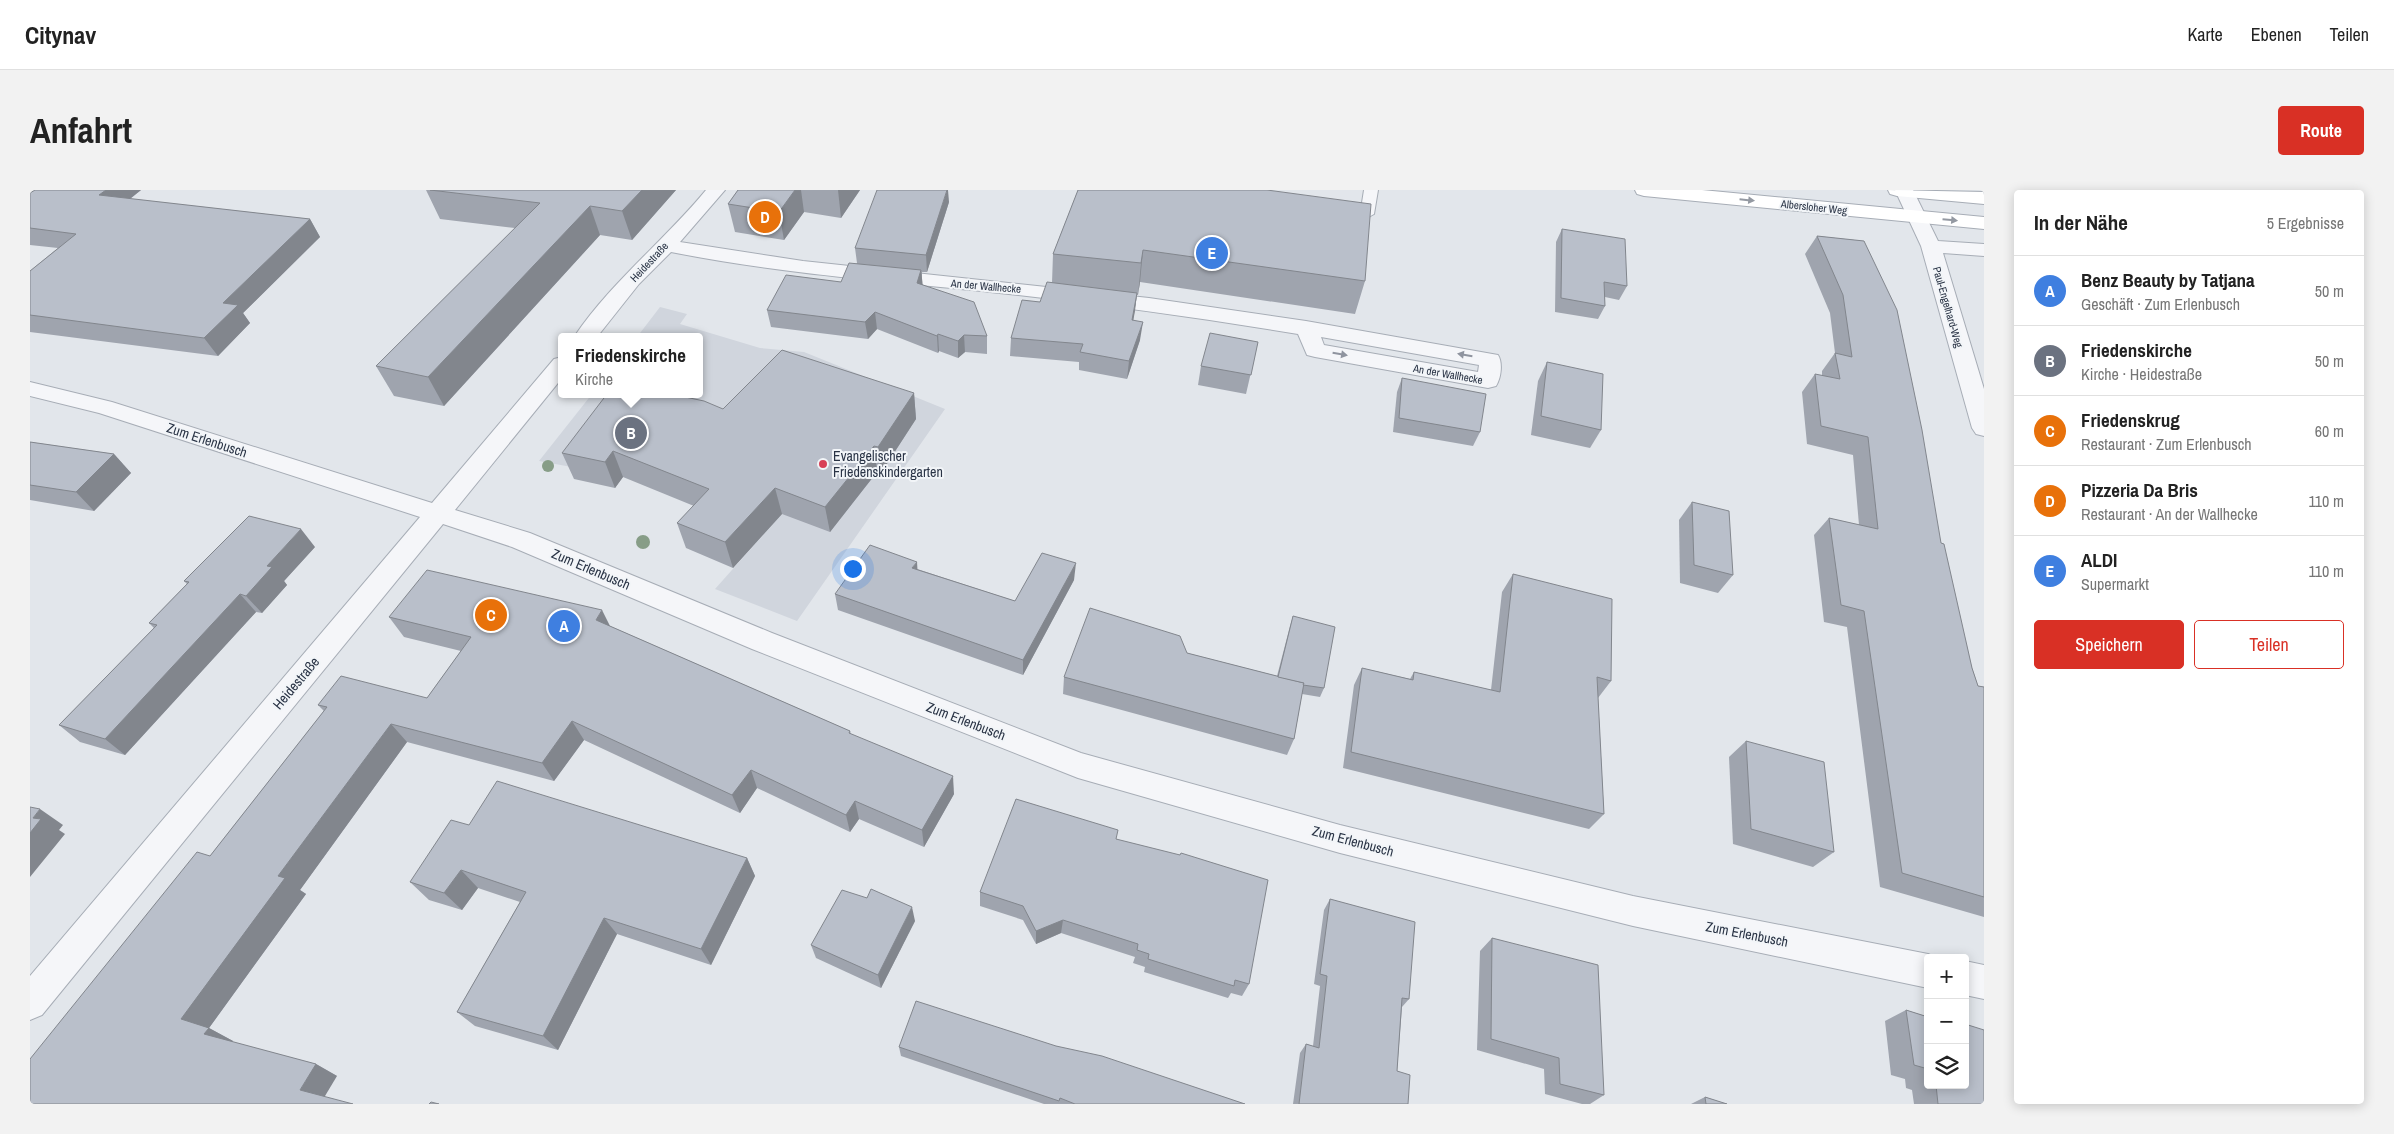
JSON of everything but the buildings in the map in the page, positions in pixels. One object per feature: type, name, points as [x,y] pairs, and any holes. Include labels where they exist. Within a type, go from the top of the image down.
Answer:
[{"type":"main road","name":"Albersloher Weg","points":[[1644,190],[1984,223]]},
{"type":"main road","points":[[1896,190],[1984,198]]},
{"type":"street","name":"Heidestraße","points":[[588,333],[716,190]]},
{"type":"street","name":"Paul-Engelhard-Weg","points":[[1904,191],[1930,246],[1984,428]]},
{"type":"street","name":"An der Wallhecke","points":[[665,245],[710,255],[827,271],[1114,300],[1306,328],[1490,360],[1488,381],[1315,350],[1306,328]]},
{"type":"street","points":[[1930,246],[1984,250]]},
{"type":"street","name":"Heidestraße","points":[[30,1003],[558,369]]},
{"type":"street","name":"Zum Erlenbusch","points":[[30,389],[104,407],[521,540],[762,641],[1078,765],[1340,839],[1633,911],[1924,970]]},
{"type":"street","points":[[1969,979],[1984,982]]},
{"type":"lane","points":[[1339,210],[1367,214],[1371,190]]},
{"type":"shaded area","name":"Evangelischer Friedenskindergarten","points":[[660,307],[687,314],[680,324],[760,348],[804,352],[945,409],[797,621],[715,589],[788,507],[539,461],[589,398],[703,398],[703,333],[640,333]]},
{"type":"place","name":"Pizzeria Da Bris","points":[[765,217]]},
{"type":"place","name":"ALDI","points":[[1212,253]]},
{"type":"place","name":"Friedenskirche","points":[[631,433]]},
{"type":"place","name":"Evangelischer Friedenskindergarten","points":[[823,464]]},
{"type":"place","name":"Friedenskrug","points":[[491,615]]},
{"type":"place","name":"Benz Beauty by Tatjana","points":[[564,626]]}]
